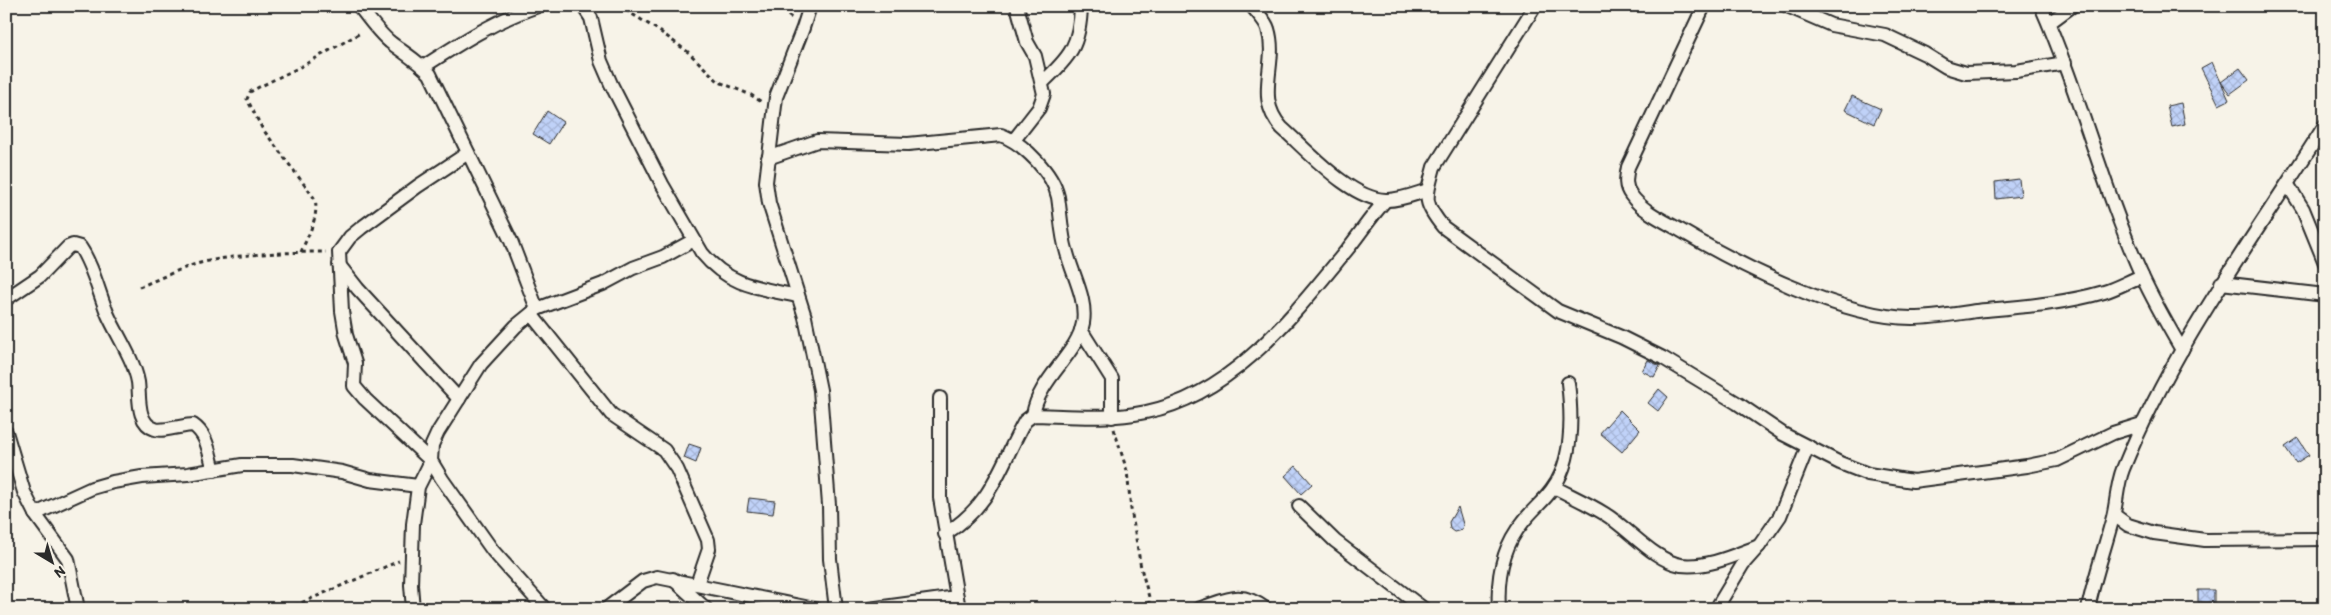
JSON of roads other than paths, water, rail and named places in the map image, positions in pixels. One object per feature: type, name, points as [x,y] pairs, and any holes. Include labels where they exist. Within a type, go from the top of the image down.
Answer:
[{"type":"street","points":[[359,6],[374,26],[390,42],[430,74],[510,240],[534,312],[611,414],[658,444],[671,458],[708,540],[709,548],[697,584]]},
{"type":"street","points":[[423,67],[475,34],[513,14],[538,6]]},
{"type":"street","points":[[583,6],[591,18],[601,61],[611,84],[662,184],[710,264],[729,278],[747,286],[798,296]]},
{"type":"street","points":[[810,6],[776,97],[766,182],[769,204],[805,317],[821,399],[829,505],[830,559],[836,609]]},
{"type":"street","points":[[1014,140],[1039,108],[1044,94],[1043,82],[1017,6]]},
{"type":"street","points":[[1043,82],[1066,60],[1076,41],[1081,20],[1081,6]]},
{"type":"street","points":[[1252,6],[1268,27],[1270,41],[1267,100],[1274,119],[1305,149],[1360,194],[1386,200],[1428,190]]},
{"type":"street","points":[[1535,6],[1434,167],[1428,190],[1428,208],[1443,227],[1558,311],[1621,337],[1663,358],[1712,387],[1783,434],[1840,463],[1868,474],[1913,481],[1999,470],[2057,460],[2113,433],[2142,424]]},
{"type":"street","points":[[1704,6],[1628,167],[1625,183],[1631,195],[1640,205],[1665,221],[1748,266],[1796,288],[1860,310],[1912,318],[2046,303],[2104,292],[2142,276]]},
{"type":"street","points":[[1786,6],[1831,25],[1885,35],[1925,54],[1946,67],[1966,73],[2016,71],[2065,63]]},
{"type":"street","points":[[2042,6],[2065,63],[2112,198],[2142,276],[2182,350]]},
{"type":"street","points":[[2049,23],[2072,6]]},
{"type":"street","points":[[2088,609],[2114,515],[2122,472],[2142,424],[2221,283],[2288,185],[2325,125]]},
{"type":"street","points":[[768,158],[817,141],[908,144],[1001,134],[1014,140],[1033,157],[1051,182],[1057,195],[1066,252],[1084,307],[1081,330],[1040,390],[1032,415],[1025,421],[988,495],[964,522],[945,534]]},
{"type":"street","points":[[468,153],[418,186],[361,228],[350,237],[339,252],[346,335],[355,363],[354,386],[358,393],[431,461],[493,551],[544,609]]},
{"type":"street","points":[[2288,185],[2304,210],[2325,263]]},
{"type":"street","points":[[1032,415],[1112,417],[1148,412],[1186,399],[1221,380],[1248,358],[1300,306],[1386,200]]},
{"type":"street","points":[[413,609],[411,556],[418,486],[431,461],[432,445],[438,432],[481,364],[516,326],[534,312],[603,284],[632,268],[663,257],[694,240]]},
{"type":"street","points":[[6,299],[40,276],[68,247],[73,245],[80,247],[136,374],[138,406],[144,418],[150,427],[156,430],[193,424],[204,436],[214,470]]},
{"type":"street","points":[[339,265],[364,296],[459,399]]},
{"type":"street","points":[[2221,283],[2325,295]]},
{"type":"street","points":[[1081,330],[1112,379],[1112,417]]},
{"type":"street","points":[[1487,609],[1498,604],[1508,543],[1521,524],[1554,488],[1562,468],[1569,442],[1572,415],[1568,383]]},
{"type":"street","points":[[869,609],[958,603],[940,498],[940,398]]},
{"type":"street","points":[[6,432],[24,492],[35,514],[68,559],[78,609]]},
{"type":"street","points":[[1716,609],[1743,564],[1759,546],[1780,516],[1808,446]]},
{"type":"street","points":[[35,514],[92,488],[113,482],[265,464],[342,472],[370,480],[418,486]]},
{"type":"street","points":[[1554,488],[1605,514],[1664,559],[1680,565],[1713,562],[1759,546]]},
{"type":"street","points":[[1299,506],[1335,541],[1424,609]]},
{"type":"street","points":[[2114,515],[2128,526],[2154,533],[2205,540],[2325,539]]},
{"type":"street","points":[[606,609],[644,581],[657,577],[815,609]]},
{"type":"street","points":[[673,579],[706,609]]},
{"type":"street","points":[[1198,609],[1240,597],[1251,598],[1266,609]]}]
